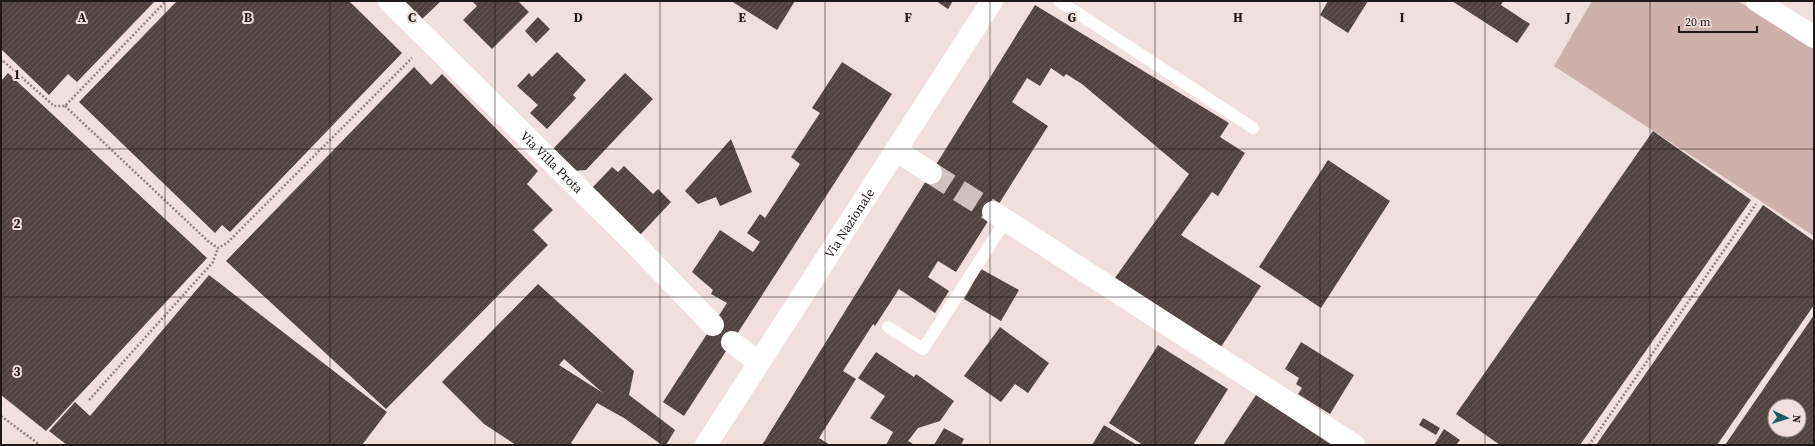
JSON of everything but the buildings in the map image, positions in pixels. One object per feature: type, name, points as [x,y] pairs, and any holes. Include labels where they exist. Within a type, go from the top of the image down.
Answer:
[{"type":"street","name":"Via Villa Prota","points":[[388,1],[632,241],[713,325]]},
{"type":"street","name":"Via Nazionale","points":[[706,445],[758,362],[992,1]]},
{"type":"street","points":[[1757,1],[1814,37]]},
{"type":"street","points":[[896,150],[931,173]]},
{"type":"street","points":[[1000,216],[1354,445]]},
{"type":"street","points":[[732,342],[758,362]]},
{"type":"lane","points":[[1059,1],[1253,128]]},
{"type":"lane","points":[[888,327],[923,349],[1000,216]]},
{"type":"path","points":[[65,106],[166,1]]},
{"type":"path","points":[[89,400],[213,262],[218,248],[227,243],[428,42]]},
{"type":"path","points":[[1,62],[2,60],[54,106],[65,106],[209,242],[218,248]]},
{"type":"path","points":[[1589,445],[1756,204]]},
{"type":"path","points":[[1,416],[40,445]]},
{"type":"shaded area","points":[[1592,1],[1738,1],[1814,49],[1814,236],[1554,66]]},
{"type":"tunnel","points":[[931,173],[993,212]]}]
